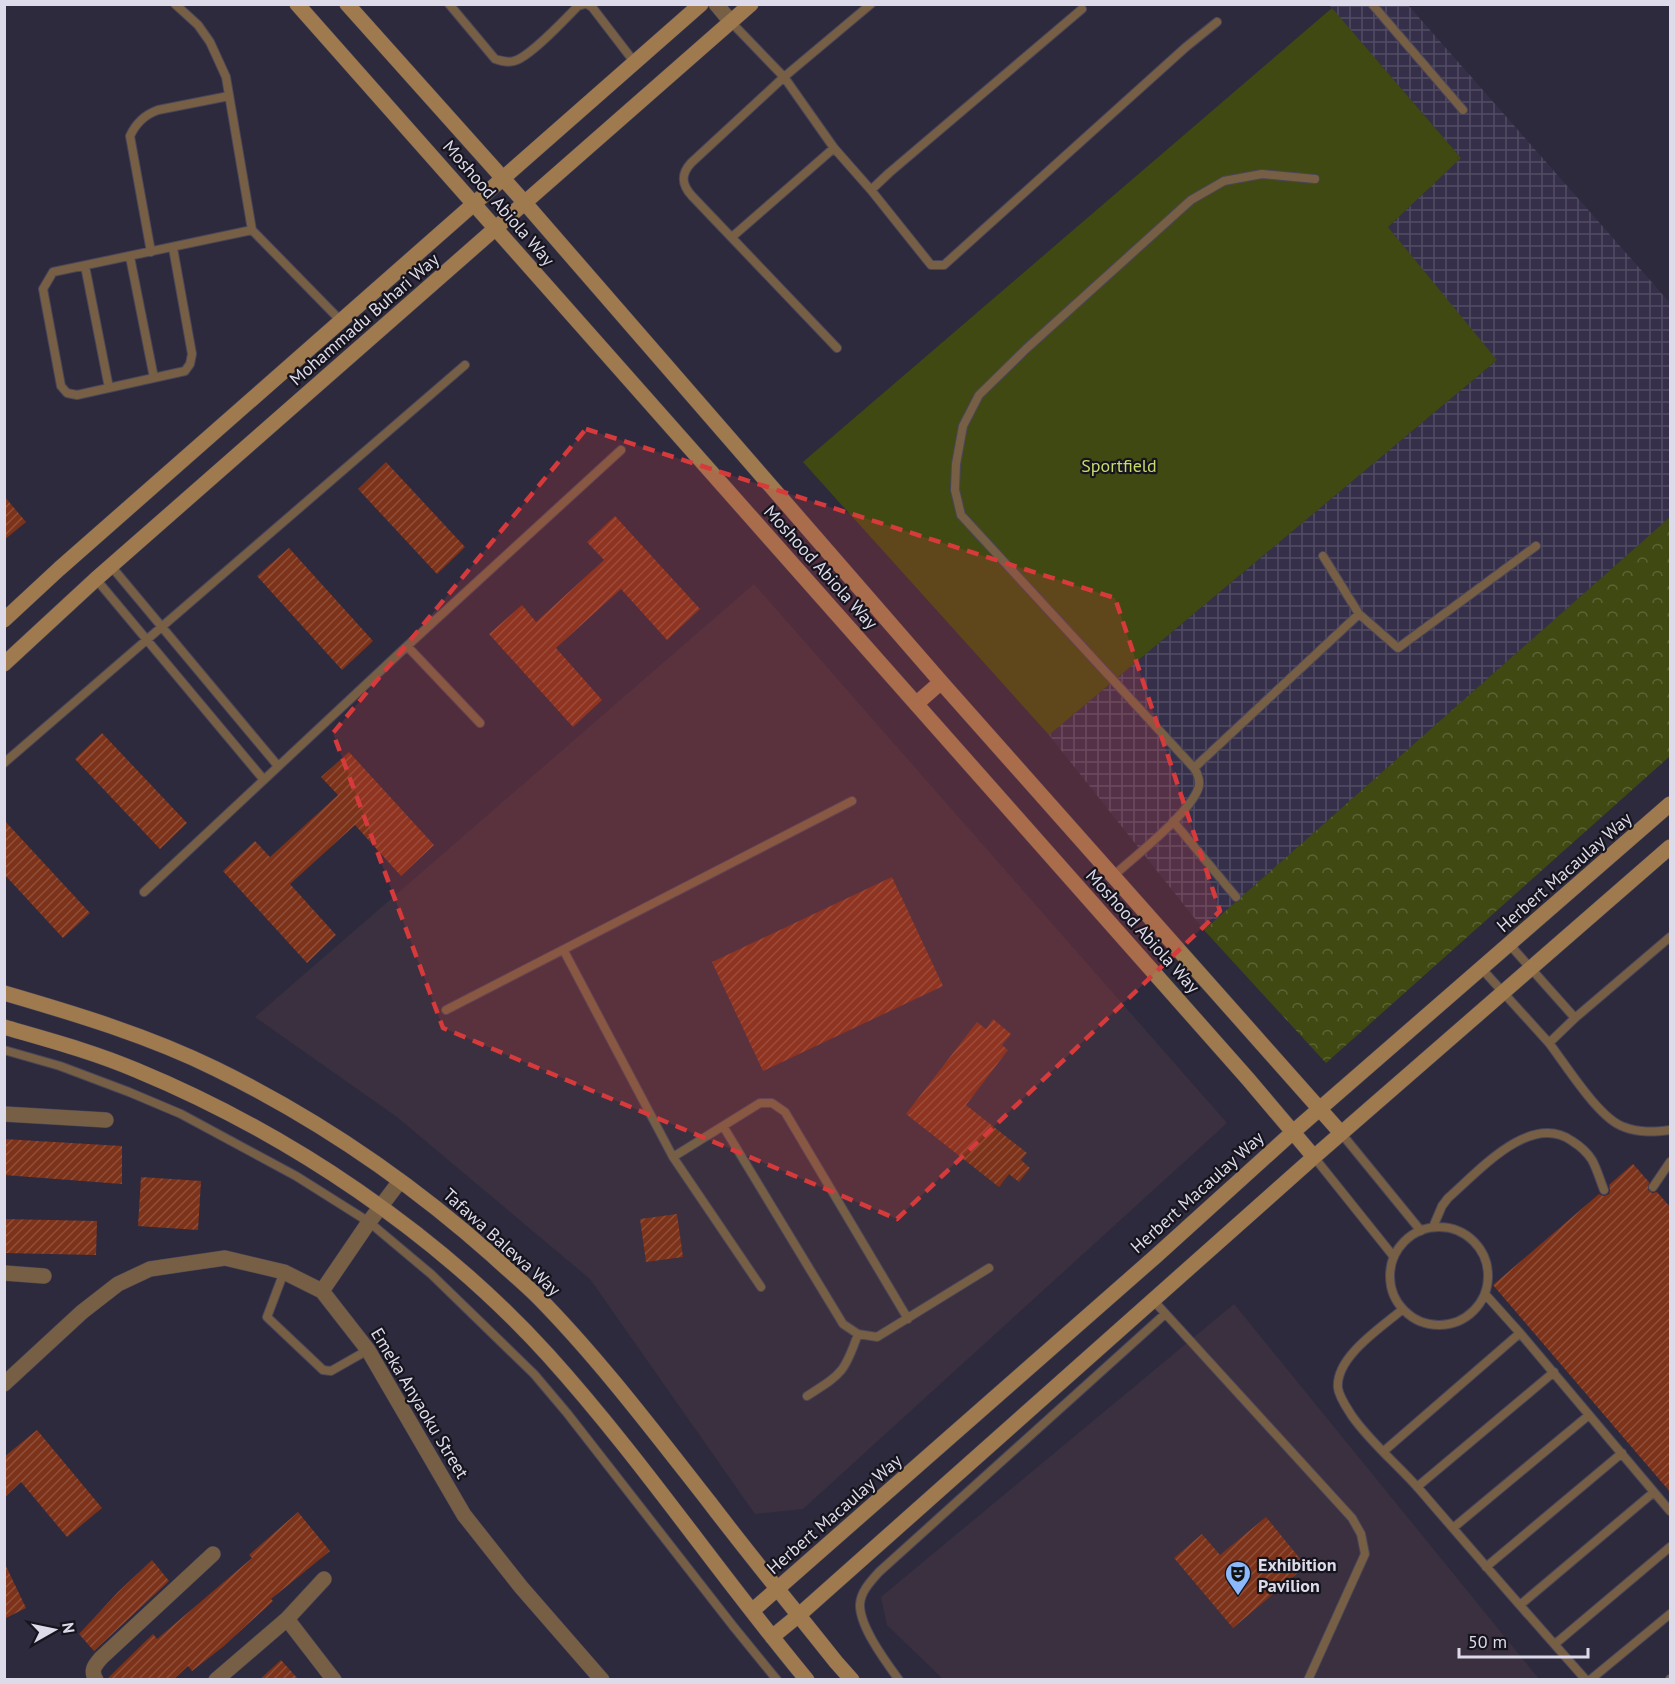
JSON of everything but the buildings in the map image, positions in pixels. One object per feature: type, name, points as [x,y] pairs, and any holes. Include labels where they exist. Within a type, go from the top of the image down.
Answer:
[{"type":"main road","name":"Moshood Abiola Way","points":[[297,4],[1248,1078],[1314,1157]]},
{"type":"main road","name":"Moshood Abiola Way","points":[[347,4],[525,203],[1112,877],[1341,1133]]},
{"type":"main road","name":"Mohammadu Buhari Way","points":[[4,620],[58,569],[701,4]]},
{"type":"main road","name":"Mohammadu Buhari Way","points":[[4,664],[96,579],[751,4]]},
{"type":"main road","points":[[916,704],[941,682]]},
{"type":"main road","name":"Herbert Macaulay Way","points":[[752,1611],[1156,1256],[1320,1108],[1671,804]]},
{"type":"main road","points":[[772,1637],[1341,1133],[1671,847]]},
{"type":"main road","name":"Tafawa Balewa Way","points":[[4,993],[62,1010],[132,1035],[215,1069],[297,1112],[364,1155],[459,1226],[537,1296],[586,1350],[852,1680]]},
{"type":"main road","points":[[4,1027],[136,1070],[235,1117],[346,1181],[380,1206],[494,1300],[547,1354],[617,1435],[807,1680]]},
{"type":"street","points":[[716,4],[731,22]]},
{"type":"street","points":[[4,1114],[106,1120]]},
{"type":"street","points":[[322,1291],[380,1206],[400,1181]]},
{"type":"street","name":"Emeka Anyaoku Street","points":[[4,1384],[82,1312],[118,1284],[150,1269],[225,1258],[284,1272],[322,1291],[368,1350],[464,1515],[521,1587],[602,1680]]},
{"type":"street","points":[[4,1273],[44,1276]]},
{"type":"street","points":[[96,1680],[93,1667],[101,1658],[213,1554]]},
{"type":"street","points":[[216,1680],[287,1620],[324,1579]]},
{"type":"street","points":[[287,1620],[334,1680]]},
{"type":"lane","points":[[175,4],[198,25],[210,42],[226,77],[252,230],[341,321]]},
{"type":"lane","points":[[449,4],[495,59],[506,63],[516,61],[528,53],[578,6],[586,4],[592,7],[635,63]]},
{"type":"lane","points":[[837,348],[686,189],[682,178],[685,170],[784,77],[871,4]]},
{"type":"lane","points":[[1372,4],[1463,110]]},
{"type":"lane","points":[[871,190],[1082,9]]},
{"type":"lane","points":[[731,22],[784,77],[834,148],[931,265],[944,265],[1186,47],[1218,22]]},
{"type":"lane","points":[[151,252],[130,136],[133,130],[147,114],[158,110],[229,96]]},
{"type":"lane","points":[[732,237],[834,148]]},
{"type":"lane","points":[[1112,877],[1192,801],[1198,788],[1199,778],[1194,768],[961,515],[955,490],[956,464],[963,426],[979,395],[1018,356],[1191,200],[1224,181],[1262,174],[1314,179]]},
{"type":"lane","points":[[173,248],[192,354],[190,364],[185,371],[77,395],[67,393],[61,386],[43,289],[53,272],[252,230]]},
{"type":"lane","points":[[130,256],[154,378]]},
{"type":"lane","points":[[86,266],[109,388]]},
{"type":"lane","points":[[4,763],[465,365]]},
{"type":"lane","points":[[144,892],[406,646],[621,450]]},
{"type":"lane","points":[[1323,556],[1359,614],[1398,648],[1536,546]]},
{"type":"lane","points":[[111,566],[279,766]]},
{"type":"lane","points":[[96,579],[264,780]]},
{"type":"lane","points":[[1194,768],[1359,614]]},
{"type":"lane","points":[[406,646],[480,723]]},
{"type":"lane","points":[[446,1010],[852,801]]},
{"type":"lane","points":[[1173,821],[1236,897]]},
{"type":"lane","points":[[1549,1043],[1575,1018],[1671,937]]},
{"type":"lane","points":[[1510,945],[1575,1018]]},
{"type":"lane","points":[[564,951],[673,1157],[761,1287]]},
{"type":"lane","points":[[1482,969],[1549,1043],[1602,1113],[1621,1126],[1637,1131],[1671,1130]]},
{"type":"lane","points":[[4,1050],[60,1066],[181,1114],[296,1176],[369,1222],[431,1274],[534,1374],[777,1680]]},
{"type":"lane","points":[[673,1157],[760,1103],[772,1103],[785,1112],[908,1319]]},
{"type":"lane","points":[[723,1126],[843,1324],[858,1334],[877,1337],[989,1268]]},
{"type":"lane","points":[[1341,1133],[1421,1231]]},
{"type":"lane","points":[[1433,1227],[1448,1198],[1511,1144],[1538,1134],[1554,1133],[1569,1138],[1585,1150],[1592,1159],[1604,1190]]},
{"type":"lane","points":[[1314,1157],[1394,1257]]},
{"type":"lane","points":[[1653,1187],[1671,1162]]},
{"type":"lane","points":[[1433,1227],[1458,1231],[1469,1237],[1478,1246],[1488,1269],[1485,1294],[1479,1305],[1471,1314],[1448,1325],[1423,1323],[1412,1318],[1395,1298],[1391,1284],[1394,1257],[1410,1237],[1433,1227]]},
{"type":"lane","points":[[284,1272],[267,1317],[323,1370],[331,1371],[368,1350]]},
{"type":"lane","points":[[1485,1294],[1671,1511]]},
{"type":"lane","points":[[1152,1300],[1352,1518],[1361,1534],[1365,1554],[1308,1680]]},
{"type":"lane","points":[[1403,1309],[1355,1350],[1338,1377],[1338,1390],[1353,1418],[1588,1680],[1671,1614]]},
{"type":"lane","points":[[899,1680],[878,1650],[865,1625],[860,1605],[865,1588],[879,1572],[1166,1314]]},
{"type":"lane","points":[[1384,1451],[1520,1333]]},
{"type":"lane","points":[[807,1396],[843,1370],[858,1334]]},
{"type":"lane","points":[[1417,1487],[1554,1372]]},
{"type":"lane","points":[[1453,1528],[1589,1415]]},
{"type":"lane","points":[[1486,1566],[1622,1453]]},
{"type":"lane","points":[[1520,1605],[1654,1492]]},
{"type":"lane","points":[[1555,1644],[1671,1547]]},
{"type":"highlighted area","points":[[586,429],[1115,598],[1220,911],[897,1219],[443,1028],[333,733]]},
{"type":"shaded area","points":[[1329,5],[1408,5],[1670,303],[1670,517],[1204,930],[1049,735],[1496,361],[1388,227],[1461,158]]},
{"type":"shaded area","points":[[754,584],[1227,1123],[803,1509],[755,1514],[590,1279],[397,1117],[255,1017]]},
{"type":"shaded area","points":[[1234,1304],[1539,1679],[943,1679],[887,1625],[881,1597]]},
{"type":"green space","name":"Sportfield","points":[[1332,8],[1461,158],[1388,227],[1497,360],[1049,735],[803,462]]},
{"type":"green space","points":[[1670,517],[1670,756],[1326,1063],[1204,930]]},
{"type":"place","name":"Exhibition Pavilion","points":[[1238,1597]]}]
